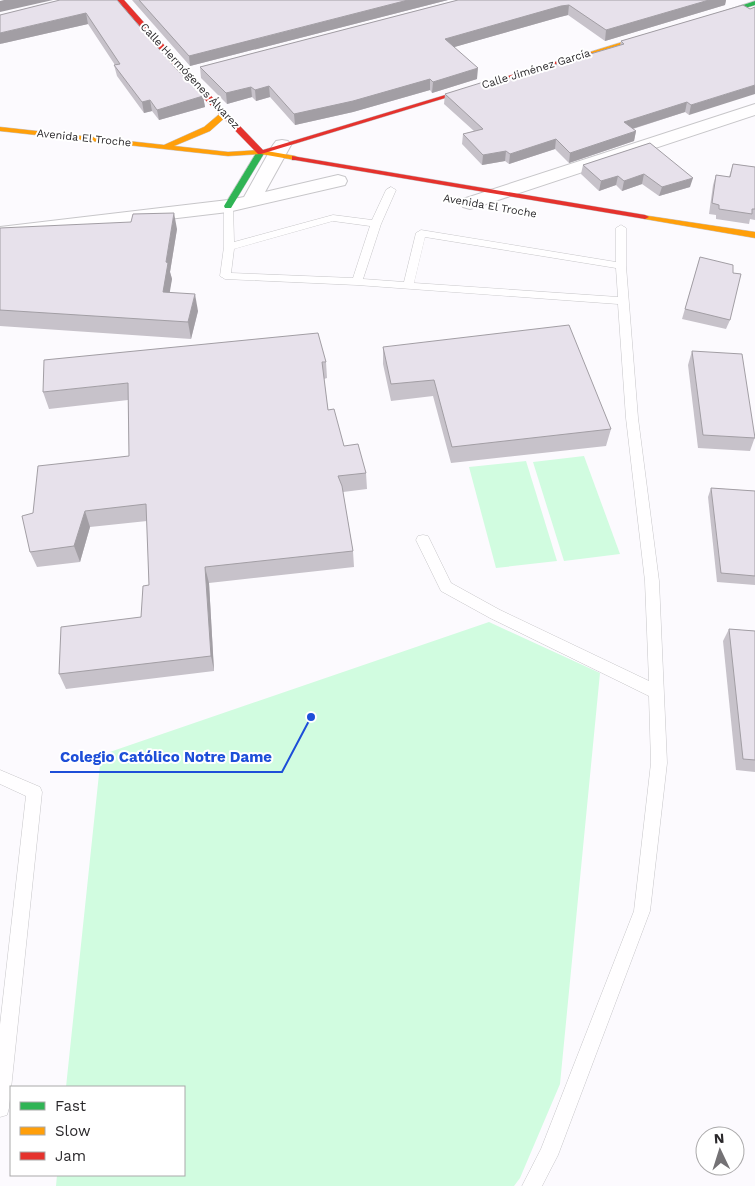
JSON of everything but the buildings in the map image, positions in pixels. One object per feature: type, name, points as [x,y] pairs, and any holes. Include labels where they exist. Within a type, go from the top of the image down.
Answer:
[{"type":"street","name":"Calle Hermógenes Álvarez","points":[[120,0],[186,75],[269,160]]},
{"type":"street","points":[[699,20],[755,3]]},
{"type":"street","name":"Calle Jiménez García","points":[[269,160],[314,136],[670,29]]},
{"type":"street","points":[[186,75],[205,70]]},
{"type":"street","points":[[466,202],[500,200],[755,109]]},
{"type":"street","points":[[162,147],[207,129],[225,114]]},
{"type":"street","name":"Avenida El Troche","points":[[0,129],[269,160],[311,160],[500,200],[755,235]]},
{"type":"street","points":[[311,160],[308,146],[314,136]]},
{"type":"street","name":"Avenida El Troche","points":[[228,154],[269,160]]},
{"type":"street","points":[[251,201],[269,160]]},
{"type":"street","points":[[228,206],[269,160]]},
{"type":"street","points":[[303,176],[343,182]]},
{"type":"street","points":[[0,233],[228,206],[343,182]]},
{"type":"lane","points":[[357,282],[376,224],[391,190]]},
{"type":"lane","points":[[228,206],[229,247],[225,276],[357,282],[624,300]]},
{"type":"lane","points":[[229,247],[333,218],[376,224]]},
{"type":"lane","points":[[532,1186],[548,1155],[642,911],[658,763],[652,581],[632,418],[621,266],[621,228]]},
{"type":"lane","points":[[408,286],[421,233],[621,266]]},
{"type":"lane","points":[[423,540],[446,587],[495,614],[656,692]]},
{"type":"lane","points":[[0,777],[34,792],[0,1108]]},
{"type":"green space","points":[[584,456],[620,554],[564,561],[533,462]]},
{"type":"green space","points":[[526,461],[557,561],[496,568],[469,467]]},
{"type":"green space","points":[[489,622],[600,673],[560,1084],[520,1178],[514,1186],[56,1186],[57,1176],[185,1176],[185,1086],[66,1086],[101,755]]},
{"type":"traffic: fast","points":[[710,17],[755,3]]},
{"type":"traffic: fast","points":[[228,206],[261,152]]},
{"type":"traffic: slow","points":[[590,53],[657,33]]},
{"type":"traffic: slow","points":[[167,146],[207,129],[225,114]]},
{"type":"traffic: slow","points":[[0,129],[228,154],[261,152],[295,158]]},
{"type":"traffic: slow","points":[[645,217],[755,235]]},
{"type":"traffic: jam","points":[[120,0],[186,75],[261,152]]},
{"type":"traffic: jam","points":[[267,150],[590,53]]},
{"type":"traffic: jam","points":[[295,158],[645,217]]},
{"type":"place","name":"Colegio Católico Notre Dame","points":[[311,717]]}]
